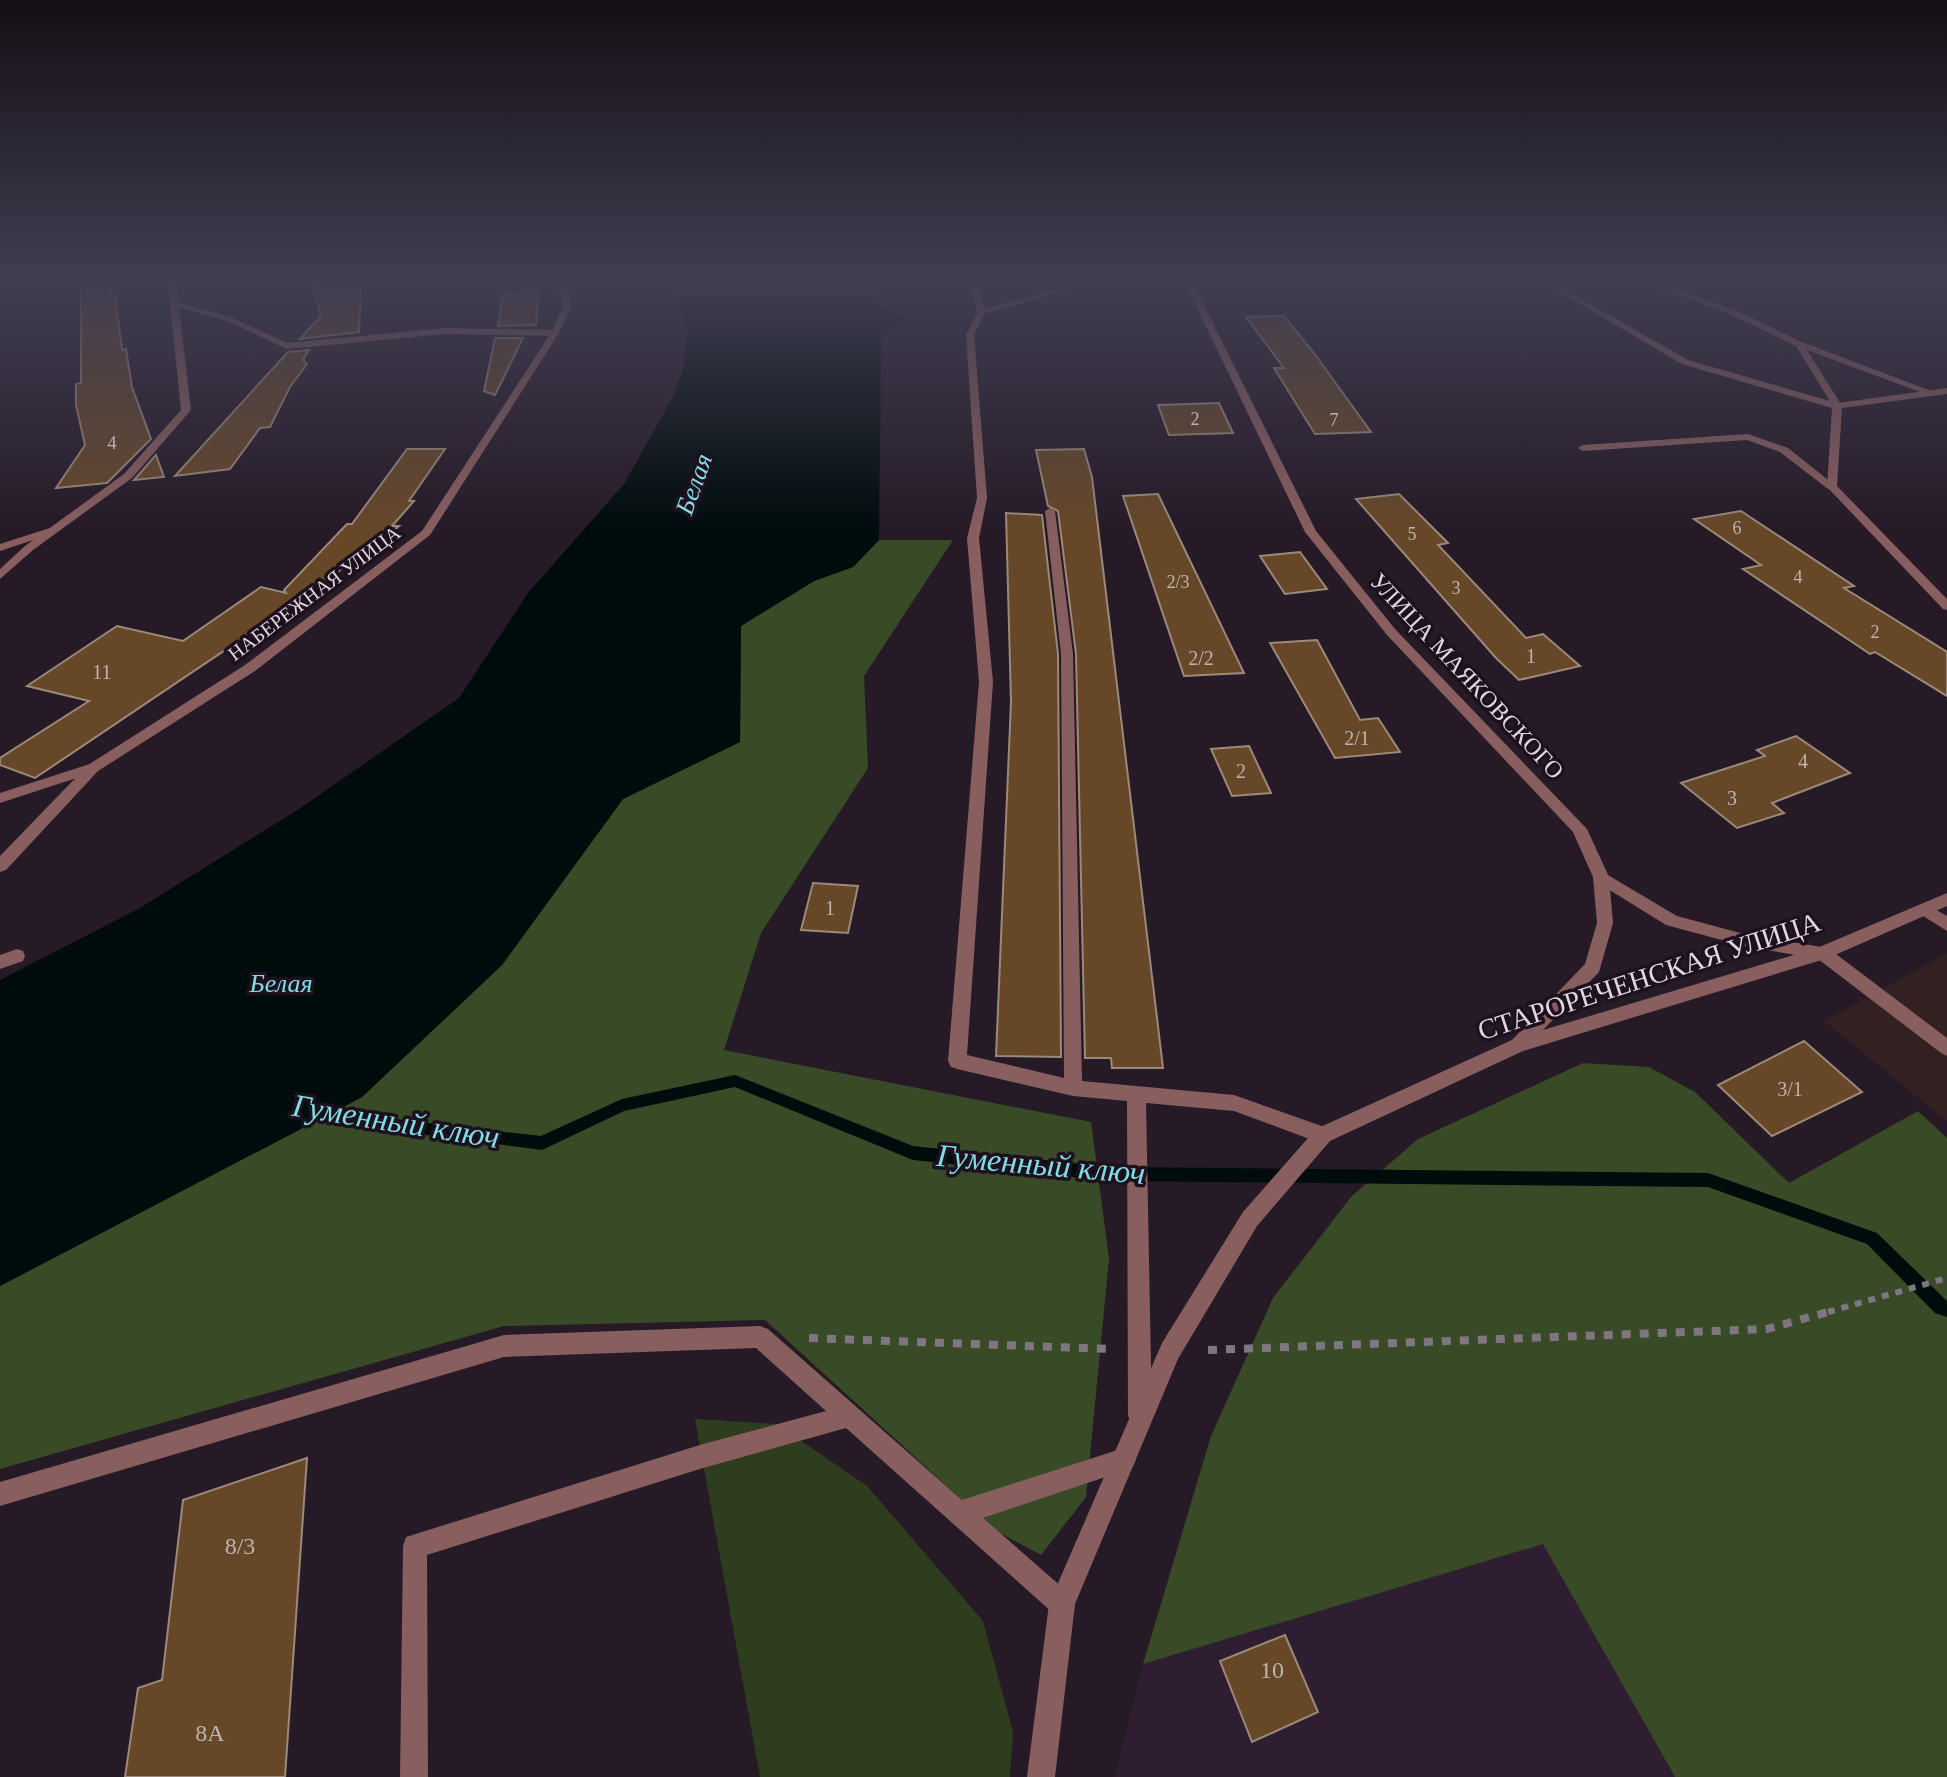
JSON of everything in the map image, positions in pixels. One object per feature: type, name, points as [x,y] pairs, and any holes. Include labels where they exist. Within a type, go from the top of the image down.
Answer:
[{"type":"street","points":[[0,575],[53,530],[128,476],[186,410],[181,366]]},
{"type":"street","name":"НАБЕРЕЖНАЯ УЛИЦА","points":[[0,866],[93,768],[250,668],[426,533],[534,366]]},
{"type":"street","points":[[972,366],[982,498],[973,538],[986,682],[957,1061],[1073,1088],[1234,1103],[1323,1135]]},
{"type":"street","name":"УЛИЦА МАЯКОВСКОГО","points":[[1230,366],[1311,532],[1391,632],[1579,829],[1601,877],[1605,923],[1593,967],[1518,1045]]},
{"type":"street","points":[[1699,366],[1837,406],[1947,391]]},
{"type":"street","points":[[1812,366],[1837,406],[1832,487]]},
{"type":"street","points":[[1858,366],[1934,394]]},
{"type":"street","points":[[1583,448],[1748,437],[1784,450],[1832,487],[1947,606]]},
{"type":"street","points":[[1050,511],[1067,654],[1073,1088]]},
{"type":"street","points":[[0,548],[53,530]]},
{"type":"street","points":[[0,798],[93,768]]},
{"type":"street","points":[[1601,877],[1672,921],[1744,940],[1822,953],[1947,1048]]},
{"type":"street","name":"СТАРОРЕЧЕНСКАЯ УЛИЦА","points":[[1041,1777],[1062,1604],[1170,1351],[1250,1219],[1323,1135],[1518,1045],[1822,953],[1947,899]]},
{"type":"street","points":[[1926,910],[1947,925]]},
{"type":"street","points":[[1136,1094],[1140,1422]]},
{"type":"street","points":[[0,1494],[504,1346],[760,1337],[1062,1604]]},
{"type":"street","points":[[414,1777],[415,1546],[703,1456],[849,1416]]},
{"type":"street","points":[[959,1513],[1124,1460]]},
{"type":"path","points":[[1170,1351],[1767,1329],[1947,1278]]},
{"type":"path","points":[[760,1337],[1140,1350]]},
{"type":"shaded area","points":[[1947,953],[1947,1121],[1824,1021]]},
{"type":"shaded area","points":[[1544,1543],[1675,1777],[1115,1777],[1143,1664]]},
{"type":"green space","points":[[879,540],[953,540],[864,676],[868,768],[761,933],[724,1050],[1091,1122],[1109,1259],[1086,1497],[1041,1555],[996,1531],[765,1320],[504,1326],[0,1469],[0,1286],[362,1097],[502,965],[623,799],[740,742],[741,626],[814,581],[853,567]]},
{"type":"green space","points":[[1583,1063],[1649,1067],[1695,1092],[1789,1183],[1918,1111],[1947,1138],[1947,1777],[1675,1777],[1543,1544],[1143,1664],[1211,1436],[1273,1298],[1351,1197],[1418,1139]]},
{"type":"green space","points":[[695,1419],[777,1424],[867,1486],[983,1621],[1013,1732],[1010,1777],[760,1777]]},
{"type":"water","name":"Белая","points":[[683,366],[881,366],[879,540],[853,567],[814,581],[741,626],[740,742],[623,799],[502,965],[362,1097],[0,1286],[0,980],[140,908],[299,809],[459,698],[528,593],[624,484],[674,395]]},
{"type":"building","points":[[81,366],[129,366],[132,387],[151,439],[107,483],[56,488],[85,445],[76,405],[76,384],[81,383]]},
{"type":"building","points":[[275,366],[306,366],[290,387],[270,427],[260,428],[230,469],[175,476]]},
{"type":"building","points":[[489,366],[509,366],[495,395],[484,391]]},
{"type":"building","points":[[1282,366],[1323,366],[1371,432],[1315,434],[1274,368],[1284,368]]},
{"type":"building","points":[[1219,403],[1233,433],[1169,435],[1158,405]]},
{"type":"building","points":[[407,449],[445,449],[409,501],[414,501],[392,526],[399,526],[368,553],[363,553],[304,597],[35,778],[0,765],[0,758],[89,701],[27,686],[117,626],[183,641],[261,587],[286,593],[284,590],[347,524],[352,524]]},
{"type":"building","points":[[1084,449],[1092,477],[1163,1068],[1112,1068],[1111,1058],[1085,1058],[1076,654],[1058,511],[1048,506],[1036,450]]},
{"type":"building","points":[[156,455],[164,477],[134,480]]},
{"type":"building","points":[[1158,494],[1244,673],[1184,676],[1123,496]]},
{"type":"building","points":[[1399,494],[1448,543],[1438,545],[1526,638],[1543,634],[1580,666],[1519,680],[1356,499]]},
{"type":"building","points":[[1741,511],[1854,586],[1844,588],[1947,652],[1947,696],[1875,652],[1870,654],[1743,569],[1761,565],[1694,519]]},
{"type":"building","points":[[1006,513],[1042,515],[1058,654],[1061,1057],[996,1056],[1011,702]]},
{"type":"building","points":[[1300,552],[1327,589],[1285,594],[1260,556]]},
{"type":"building","points":[[1317,640],[1360,720],[1378,718],[1400,752],[1335,758],[1270,643]]},
{"type":"building","points":[[1796,736],[1850,773],[1772,803],[1784,813],[1737,828],[1681,783],[1765,756],[1757,750]]},
{"type":"building","points":[[1249,746],[1271,793],[1232,796],[1211,749]]},
{"type":"building","points":[[813,883],[858,886],[848,933],[801,930]]},
{"type":"building","points":[[1804,1041],[1862,1092],[1772,1136],[1718,1085]]},
{"type":"building","points":[[307,1458],[285,1777],[125,1777],[138,1688],[162,1680],[183,1500]]},
{"type":"building","points":[[1285,1635],[1318,1712],[1252,1742],[1220,1661]]},
{"type":"waterway","name":"Гуменный ключ","points":[[318,1110],[403,1126],[542,1143],[622,1105],[735,1081],[913,1153],[1111,1174],[1708,1180],[1872,1238],[1941,1307],[1947,1309]]}]
